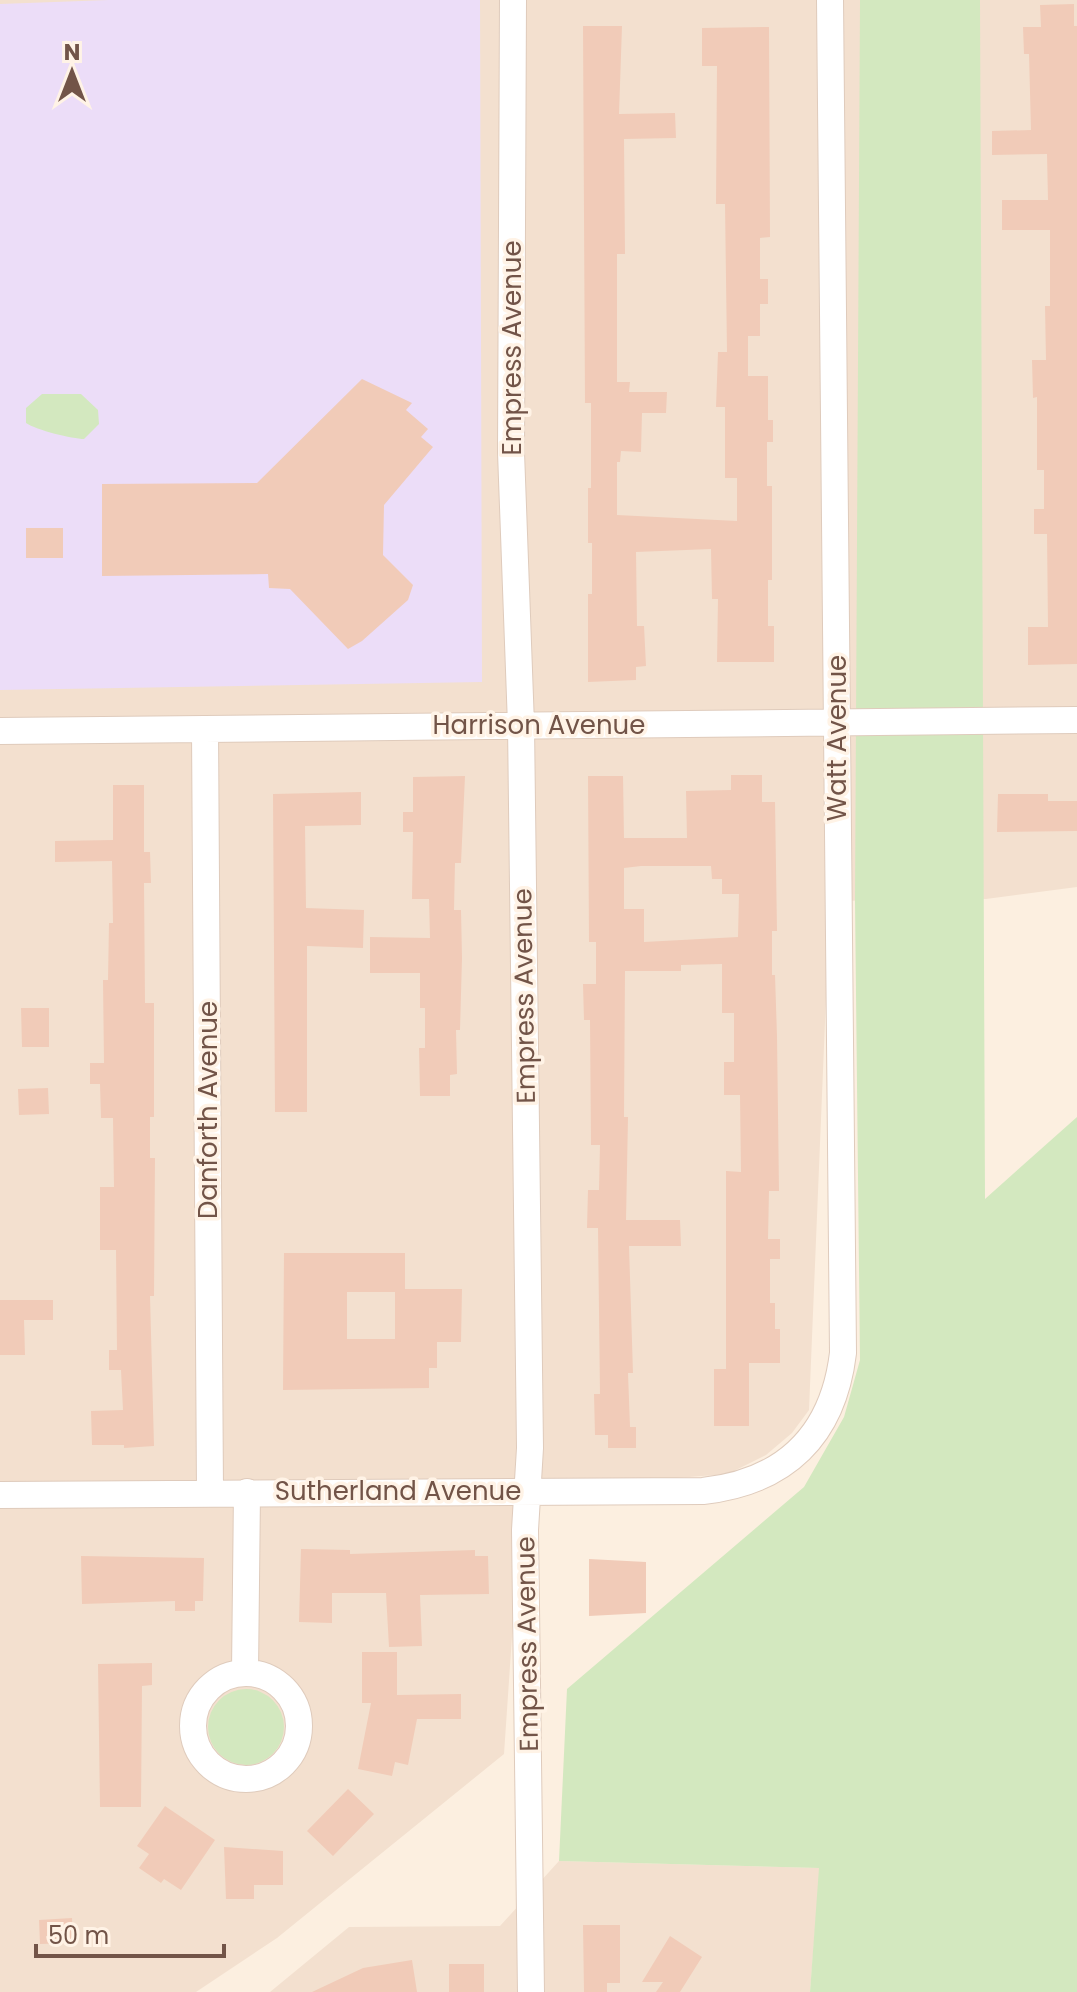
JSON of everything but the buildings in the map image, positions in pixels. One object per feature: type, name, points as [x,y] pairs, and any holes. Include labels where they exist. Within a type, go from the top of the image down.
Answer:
[{"type":"street","name":"Empress Avenue","points":[[513,0],[511,452],[521,725],[530,1448],[527,1490],[531,1992]]},
{"type":"street","name":"Watt Avenue","points":[[790,1460],[816,1432],[832,1403],[843,1353],[830,0]]},
{"type":"street","name":"Harrison Avenue","points":[[0,731],[1077,720]]},
{"type":"street","name":"Danforth Avenue","points":[[205,729],[210,1492]]},
{"type":"street","name":"Sutherland Avenue","points":[[0,1495],[729,1488],[755,1480],[790,1460]]},
{"type":"street","points":[[245,1673],[247,1492]]},
{"type":"street","points":[[245,1673],[278,1683],[290,1696],[300,1729],[297,1746],[274,1772],[258,1779],[241,1780],[224,1775],[209,1765],[193,1733],[200,1699],[212,1685],[228,1676],[245,1673]]},
{"type":"shaded area","points":[[0,0],[1077,0],[1077,887],[986,899],[830,901],[809,1410],[792,1433],[766,1455],[728,1474],[522,1490],[504,1754],[277,1938],[196,1992],[0,1992]]},
{"type":"shaded area","points":[[109,0],[480,0],[482,682],[0,690],[0,4]]},
{"type":"shaded area","points":[[559,1861],[820,1868],[810,1992],[270,1992],[349,1927],[500,1926]]},
{"type":"green space","points":[[860,0],[980,0],[985,1199],[1077,1117],[1077,1992],[810,1992],[819,1868],[559,1861],[567,1689],[804,1487],[844,1417],[860,1360],[855,901]]},
{"type":"green space","points":[[42,394],[81,394],[98,410],[99,424],[84,439],[31,426],[26,423],[26,408]]},
{"type":"green space","points":[[239,1689],[253,1689],[267,1695],[278,1706],[284,1727],[281,1742],[273,1754],[253,1765],[239,1765],[225,1759],[214,1748],[208,1734],[208,1720],[214,1706],[225,1695]]}]
